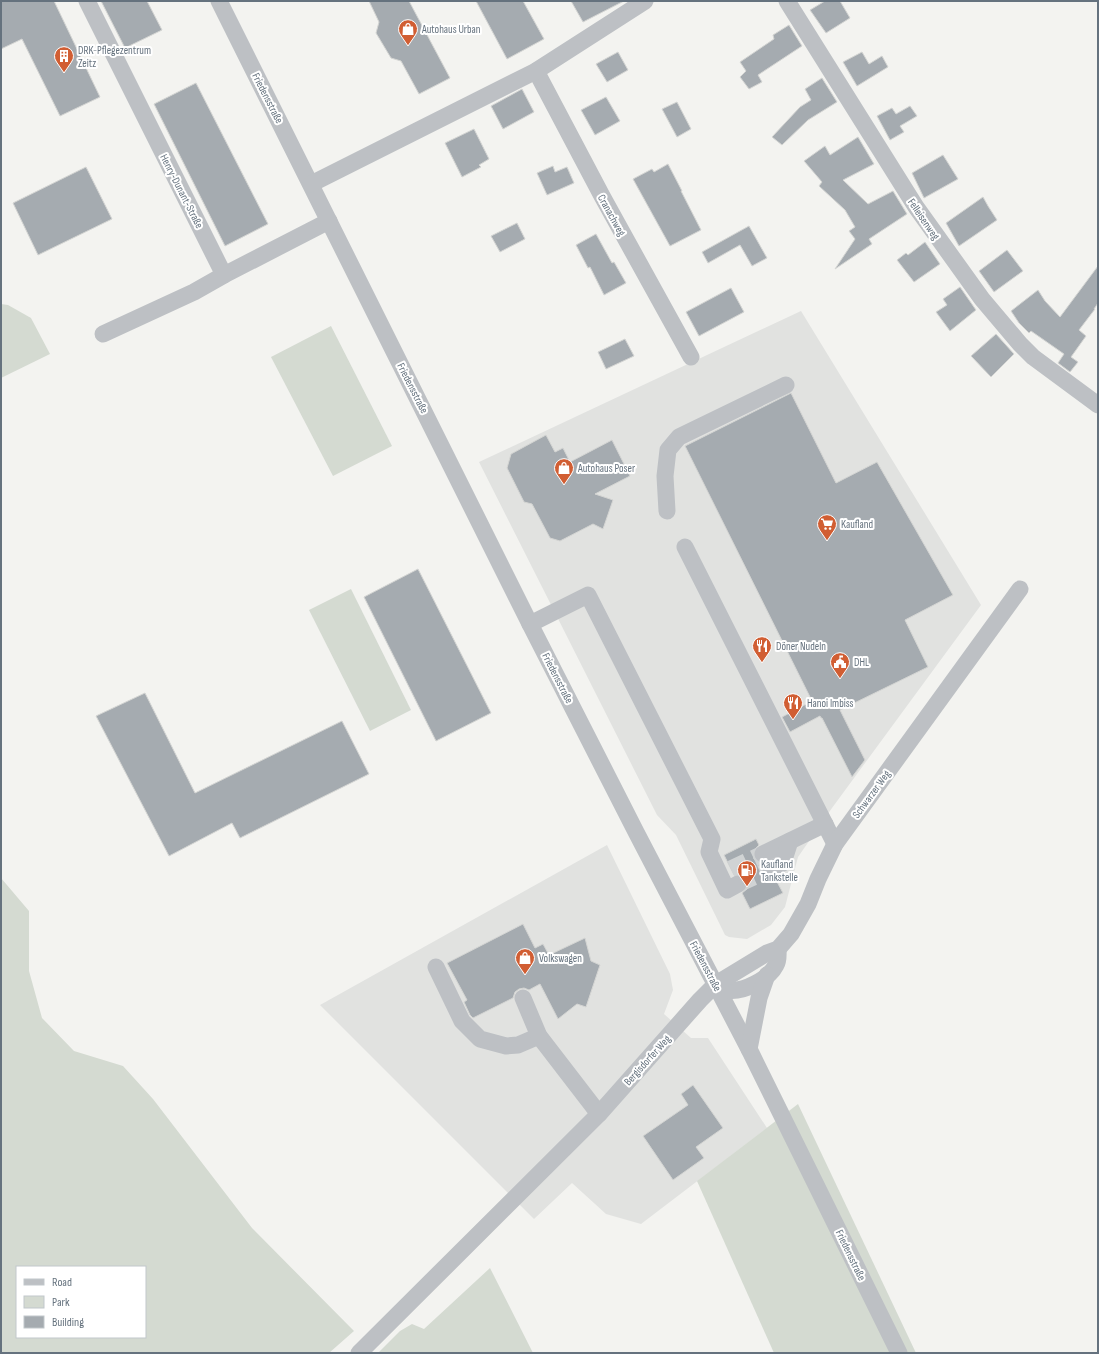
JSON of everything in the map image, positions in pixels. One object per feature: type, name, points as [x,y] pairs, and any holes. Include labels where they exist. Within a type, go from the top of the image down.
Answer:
[{"type":"street","name":"Henry-Dunant-Straße","points":[[87,1],[224,276]]},
{"type":"street","name":"Friedensstraße","points":[[219,1],[530,624],[636,832],[750,1049],[899,1353]]},
{"type":"street","points":[[311,184],[536,71],[645,1]]},
{"type":"street","name":"Felleisenweg","points":[[787,1],[916,207],[982,300],[1033,357],[1098,405]]},
{"type":"street","name":"Cranachweg","points":[[536,71],[602,196],[691,358]]},
{"type":"street","points":[[103,334],[194,292],[329,221]]},
{"type":"street","points":[[666,511],[665,476],[668,450],[679,437],[786,385]]},
{"type":"street","points":[[685,547],[835,844]]},
{"type":"street","name":"Schwarzer Weg","points":[[716,984],[767,953],[778,949],[791,934],[835,844],[1020,588]]},
{"type":"street","points":[[530,624],[588,595],[712,839],[709,852],[729,876]]},
{"type":"street","points":[[767,861],[790,840],[824,824]]},
{"type":"street","points":[[716,984],[725,990],[734,991],[744,989],[755,984],[767,975],[776,965],[778,959],[778,949]]},
{"type":"street","points":[[436,967],[462,1022],[480,1039],[506,1046],[518,1045],[539,1036]]},
{"type":"street","points":[[750,1049],[759,998],[767,975]]},
{"type":"street","name":"Bergisdorfer Weg","points":[[360,1353],[578,1136],[716,984]]},
{"type":"street","points":[[523,998],[539,1036],[599,1114]]},
{"type":"shaded area","points":[[801,311],[981,605],[832,808],[798,857],[785,907],[771,925],[747,939],[729,937],[725,935],[676,835],[657,815],[479,462]]},
{"type":"shaded area","points":[[607,845],[670,974],[673,990],[664,1014],[691,1038],[708,1038],[767,1128],[641,1224],[606,1214],[572,1183],[534,1219],[320,1005]]},
{"type":"green space","points":[[1,304],[8,305],[31,318],[50,354],[1,378]]},
{"type":"green space","points":[[331,326],[392,446],[333,476],[271,357]]},
{"type":"green space","points":[[351,589],[411,710],[370,731],[309,610]]},
{"type":"green space","points":[[1,878],[29,911],[29,971],[42,1018],[74,1051],[123,1066],[153,1099],[252,1228],[354,1331],[329,1353],[1,1353]]},
{"type":"green space","points":[[798,1104],[916,1353],[774,1353],[697,1181]]},
{"type":"green space","points":[[490,1268],[533,1353],[378,1353],[400,1331],[412,1324],[424,1329]]},
{"type":"building","name":"DRK-Pflegezentrum Zeitz","points":[[1,1],[54,1],[100,97],[60,116],[22,39],[1,49]]},
{"type":"building","points":[[101,1],[147,1],[162,30],[125,48]]},
{"type":"building","name":"Autohaus Urban","points":[[369,1],[409,1],[450,78],[419,94],[401,61],[391,58],[376,33],[379,22]]},
{"type":"building","points":[[476,1],[523,1],[544,39],[507,59]]},
{"type":"building","points":[[571,1],[624,1],[583,22]]},
{"type":"building","points":[[825,1],[840,1],[850,18],[826,33],[810,10]]},
{"type":"building","points":[[789,25],[802,46],[758,75],[762,82],[749,89],[740,77],[746,71],[740,62],[774,39],[773,35]]},
{"type":"building","points":[[618,52],[628,70],[607,82],[596,64]]},
{"type":"building","points":[[862,52],[869,64],[882,56],[888,67],[857,86],[843,62]]},
{"type":"building","points":[[822,78],[837,102],[808,120],[782,145],[772,137],[800,107],[811,100],[805,89]]},
{"type":"building","points":[[196,83],[268,224],[225,246],[154,104]]},
{"type":"building","points":[[522,89],[534,112],[503,129],[491,106]]},
{"type":"building","points":[[606,97],[620,121],[595,135],[581,110]]},
{"type":"building","points":[[677,102],[691,129],[677,137],[662,109]]},
{"type":"building","points":[[910,106],[917,116],[900,126],[904,132],[890,140],[877,116],[892,108],[896,114]]},
{"type":"building","points":[[474,129],[489,159],[479,165],[481,167],[462,177],[445,143]]},
{"type":"building","points":[[858,137],[874,164],[843,180],[868,204],[893,191],[907,214],[869,239],[872,244],[835,269],[855,239],[849,231],[855,227],[845,210],[819,186],[822,182],[804,161],[825,146],[830,155]]},
{"type":"building","points":[[943,155],[958,179],[924,198],[912,173]]},
{"type":"building","points":[[668,164],[701,230],[670,246],[633,179],[652,169],[654,172]]},
{"type":"building","points":[[553,166],[555,172],[567,167],[574,183],[547,195],[537,173]]},
{"type":"building","points":[[86,167],[112,219],[38,255],[13,203]]},
{"type":"building","points":[[983,197],[997,220],[959,246],[946,223]]},
{"type":"building","points":[[517,223],[525,239],[500,252],[491,236]]},
{"type":"building","points":[[749,226],[767,258],[752,266],[740,245],[708,263],[702,252]]},
{"type":"building","points":[[596,234],[612,263],[614,262],[626,283],[604,295],[590,267],[588,268],[576,245]]},
{"type":"building","points":[[925,242],[940,264],[914,282],[897,260],[906,253],[908,255]]},
{"type":"building","points":[[1007,250],[1023,271],[994,292],[979,271]]},
{"type":"building","points":[[1098,266],[1098,303],[1079,330],[1086,336],[1071,357],[1078,362],[1070,372],[1058,363],[1064,354],[1031,331],[1029,333],[1019,323],[1011,311],[1038,290],[1045,301],[1060,317]]},
{"type":"building","points":[[960,287],[976,310],[950,331],[936,312],[947,305],[943,299]]},
{"type":"building","points":[[731,288],[744,312],[699,336],[686,312]]},
{"type":"building","points":[[996,334],[1014,354],[991,377],[971,356]]},
{"type":"building","points":[[625,339],[634,356],[606,369],[598,352]]},
{"type":"building","name":"Kaufland","points":[[791,393],[836,483],[877,462],[953,595],[905,620],[928,667],[840,710],[865,760],[852,777],[820,716],[790,732],[782,717],[812,701],[685,446]]},
{"type":"building","name":"Autohaus Poser","points":[[546,435],[555,452],[563,448],[570,462],[612,440],[630,476],[595,494],[613,500],[603,529],[593,524],[560,541],[550,538],[532,504],[524,502],[507,468],[511,454]]},
{"type":"building","points":[[418,569],[491,713],[436,741],[364,597]]},
{"type":"building","points":[[145,693],[195,793],[342,721],[369,774],[240,838],[232,823],[169,856],[96,716]]},
{"type":"building","points":[[756,839],[759,845],[753,854],[754,859],[762,864],[762,873],[765,877],[770,879],[775,878],[783,893],[750,909],[742,893],[747,889],[747,880],[743,875],[734,875],[724,855]]},
{"type":"building","name":"Volkswagen","points":[[523,924],[535,948],[543,944],[549,955],[585,938],[591,961],[600,965],[586,1007],[577,1004],[558,1019],[540,984],[529,990],[524,988],[519,989],[515,992],[513,998],[473,1018],[464,1002],[467,1000],[447,963]]},
{"type":"building","points":[[693,1085],[723,1128],[696,1147],[704,1158],[673,1180],[643,1136],[688,1105],[681,1094]]},
{"type":"tunnel","points":[[731,869],[763,854]]},
{"type":"tunnel","points":[[738,884],[771,869]]},
{"type":"place","name":"Autohaus Urban","points":[[408,46]]},
{"type":"place","name":"DRK-Pflegezentrum Zeitz","points":[[64,73]]},
{"type":"place","name":"Autohaus Poser","points":[[564,485]]},
{"type":"place","name":"Kaufland","points":[[827,541]]},
{"type":"place","name":"Döner Nudeln","points":[[762,663]]},
{"type":"place","name":"DHL","points":[[840,679]]},
{"type":"place","name":"Hanoi Imbiss","points":[[793,720]]},
{"type":"place","name":"Kaufland Tankstelle","points":[[747,887]]},
{"type":"place","name":"Volkswagen","points":[[525,975]]}]
